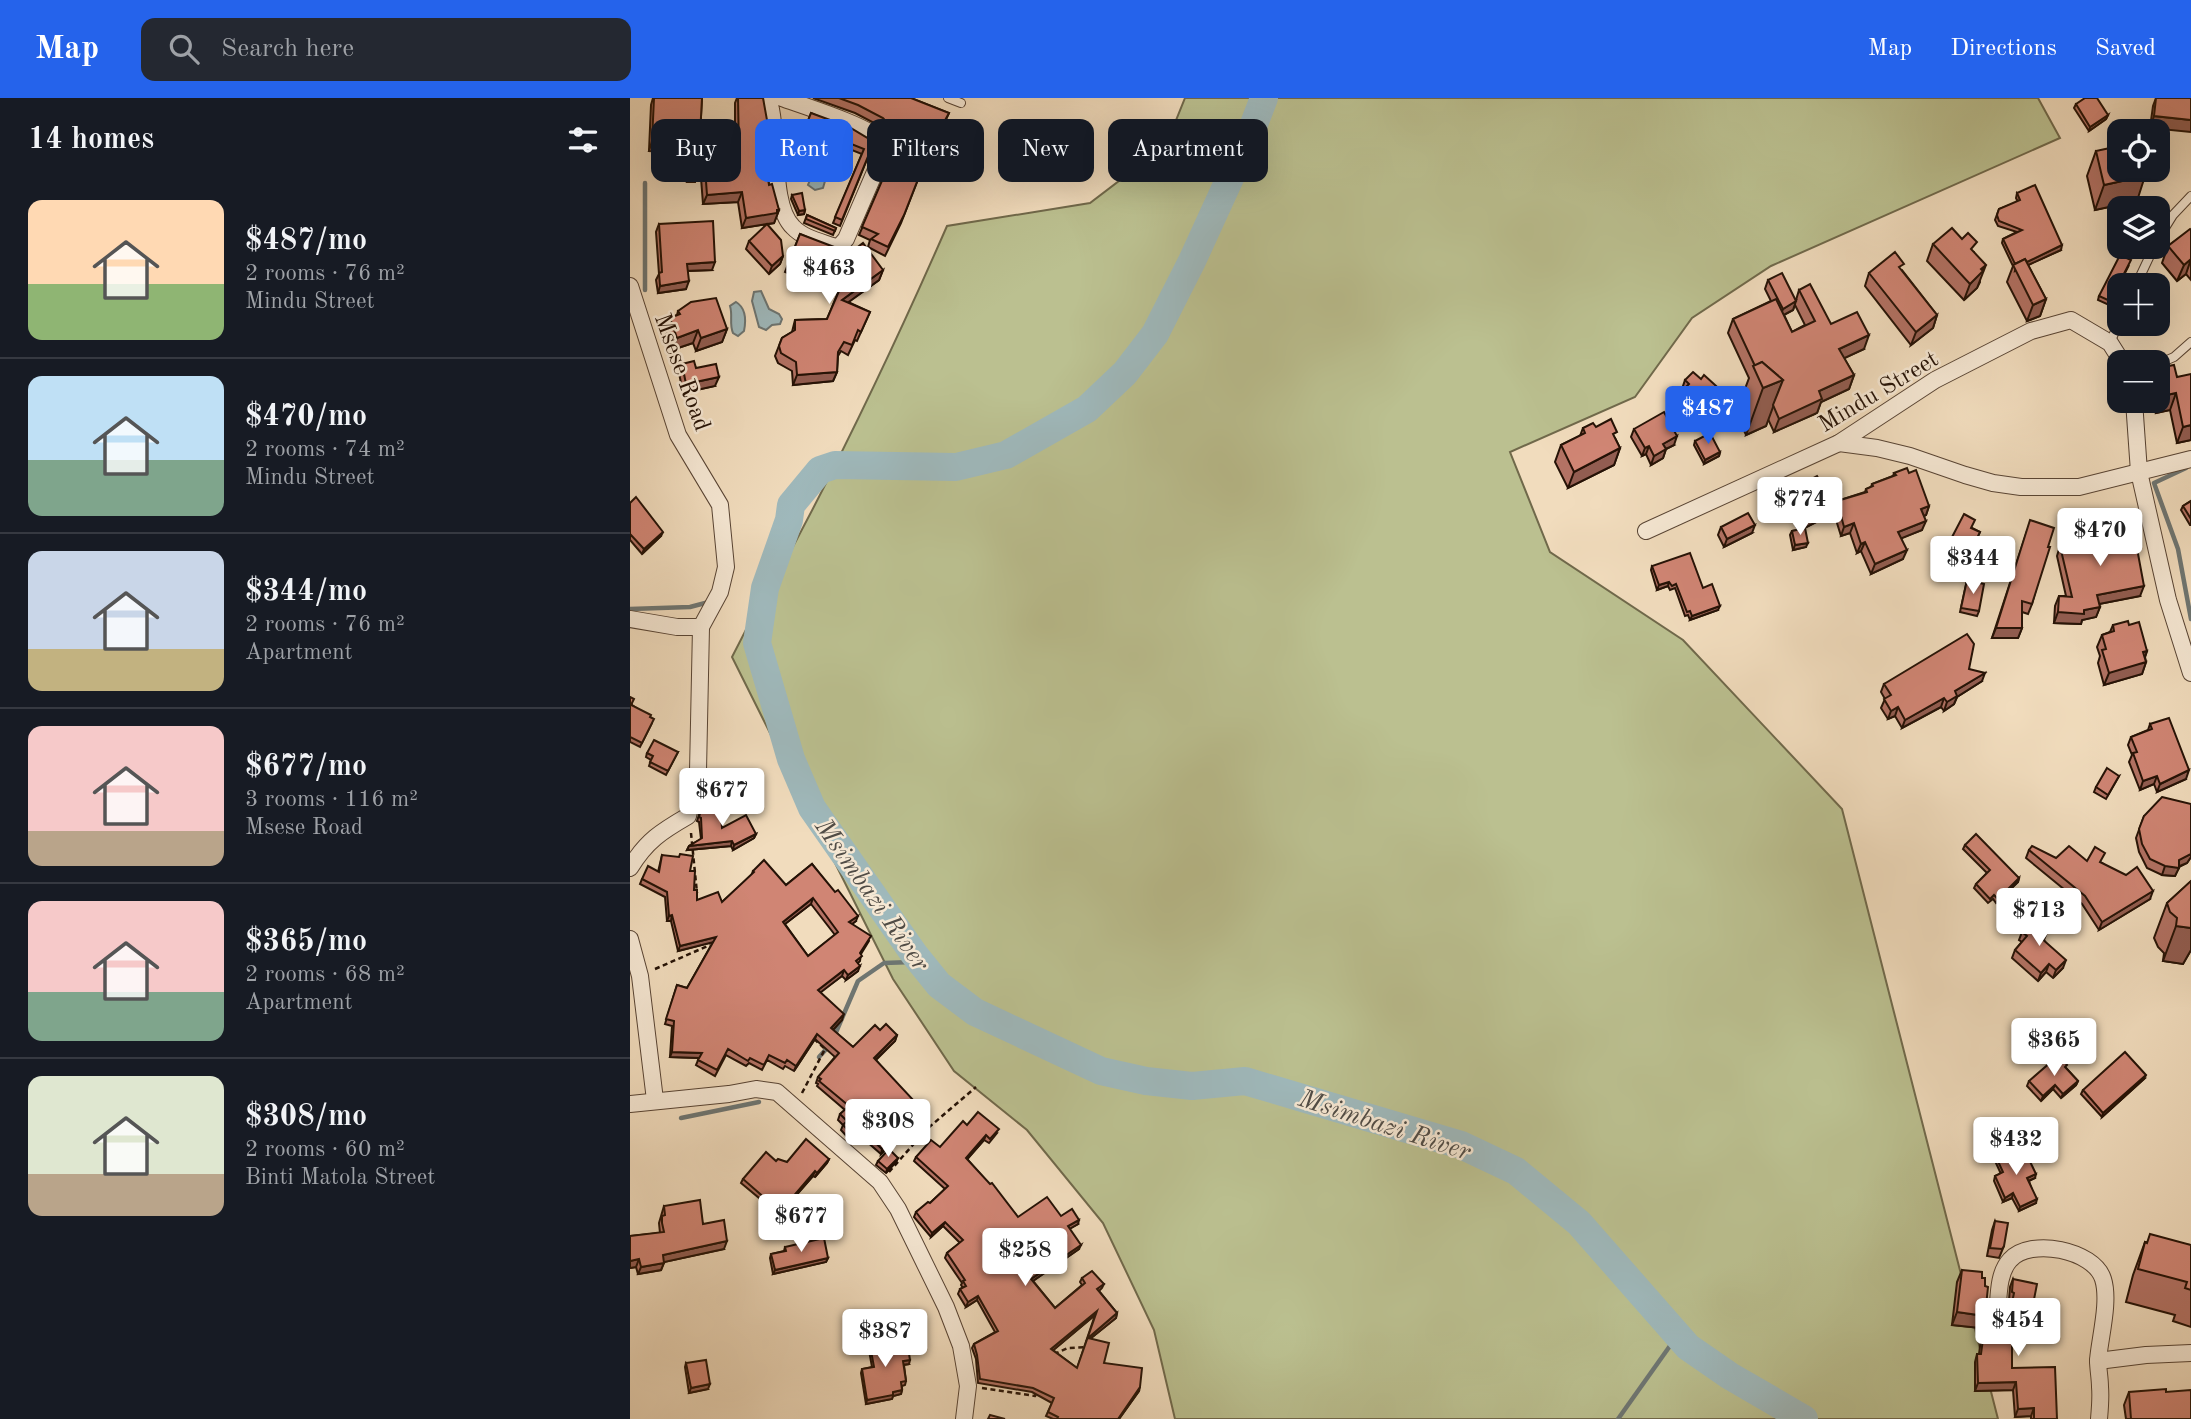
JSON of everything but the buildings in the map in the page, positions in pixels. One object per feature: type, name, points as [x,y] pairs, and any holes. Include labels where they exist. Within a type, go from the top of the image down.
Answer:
[{"type":"street","points":[[768,98],[774,121],[779,194],[791,226],[801,233],[838,248],[846,239],[881,158],[883,150],[880,140],[867,130],[782,98]]},
{"type":"street","name":"Msese Road","points":[[630,286],[678,435],[720,505],[726,567],[720,592],[701,627],[698,771],[688,816]]},
{"type":"street","name":"Mindu Street","points":[[1646,531],[1839,443],[1935,380],[2031,331],[2071,320],[2110,343],[2114,350]]},
{"type":"street","points":[[2135,413],[2139,472],[2168,600],[2191,673]]},
{"type":"street","points":[[1839,443],[1910,456],[1993,483],[2021,487],[2079,487],[2191,459]]},
{"type":"street","points":[[630,620],[677,627],[701,627]]},
{"type":"street","points":[[630,868],[640,850],[660,833],[688,816]]},
{"type":"street","points":[[630,939],[640,976],[655,1100]]},
{"type":"street","points":[[630,1104],[756,1089],[777,1092],[880,1182],[898,1209],[946,1307],[961,1346],[968,1386],[964,1419]]},
{"type":"street","points":[[1997,1317],[2002,1276],[2010,1259],[2028,1249],[2045,1247],[2078,1255],[2095,1266],[2103,1279],[2104,1321],[2098,1362],[2101,1388],[2099,1419]]},
{"type":"street","points":[[2098,1362],[2146,1355],[2191,1353]]},
{"type":"lane","points":[[948,98],[961,103]]},
{"type":"lane","points":[[2170,218],[2191,196]]},
{"type":"lane","points":[[2110,343],[2113,336]]},
{"type":"lane","points":[[2170,359],[2191,342]]},
{"type":"path","points":[[688,816],[697,895]]},
{"type":"path","points":[[707,937],[717,953]]},
{"type":"path","points":[[640,976],[710,945]]},
{"type":"path","points":[[796,1106],[825,1049],[808,1033]]},
{"type":"path","points":[[880,1182],[928,1129],[976,1087]]},
{"type":"path","points":[[1048,1356],[1068,1349],[1094,1347]]},
{"type":"path","points":[[968,1386],[1035,1396],[1038,1386]]},
{"type":"green space","points":[[1185,98],[2038,98],[2060,138],[1771,266],[1692,318],[1635,397],[1510,452],[1550,552],[1683,640],[1842,809],[1998,1419],[1175,1419],[1154,1330],[1103,1223],[1027,1130],[954,1071],[893,979],[732,657],[836,464],[947,226],[1090,203],[1118,182],[1268,182],[1268,119],[1177,119]]},
{"type":"water","points":[[809,182],[825,182],[823,188],[815,190],[808,185]]},
{"type":"water","points":[[761,291],[769,309],[779,314],[782,319],[780,324],[772,325],[766,330],[759,327],[752,301],[754,292]]},
{"type":"water","points":[[736,302],[742,308],[745,319],[744,331],[738,336],[732,330],[730,306]]},
{"type":"waterway","name":"Msimbazi River","points":[[1264,98],[1192,261],[1155,334],[1125,373],[1087,409],[1006,455],[956,467],[835,465],[820,470],[791,505],[789,520],[765,588],[757,643],[791,759],[812,808],[914,954],[939,985],[975,1012],[1101,1071],[1146,1081],[1192,1086],[1245,1081],[1461,1145],[1516,1171],[1579,1223],[1688,1347],[1730,1376],[1804,1419]]},
{"type":"waterway","points":[[645,183],[645,290]]},
{"type":"waterway","points":[[2186,468],[2154,483],[2178,549],[2191,619]]},
{"type":"waterway","points":[[630,609],[690,607],[709,602]]},
{"type":"waterway","points":[[834,1037],[858,981],[884,963],[912,962],[914,954]]},
{"type":"waterway","points":[[819,1057],[830,1045]]},
{"type":"waterway","points":[[681,1118],[759,1102]]},
{"type":"waterway","points":[[1618,1419],[1677,1336]]}]
